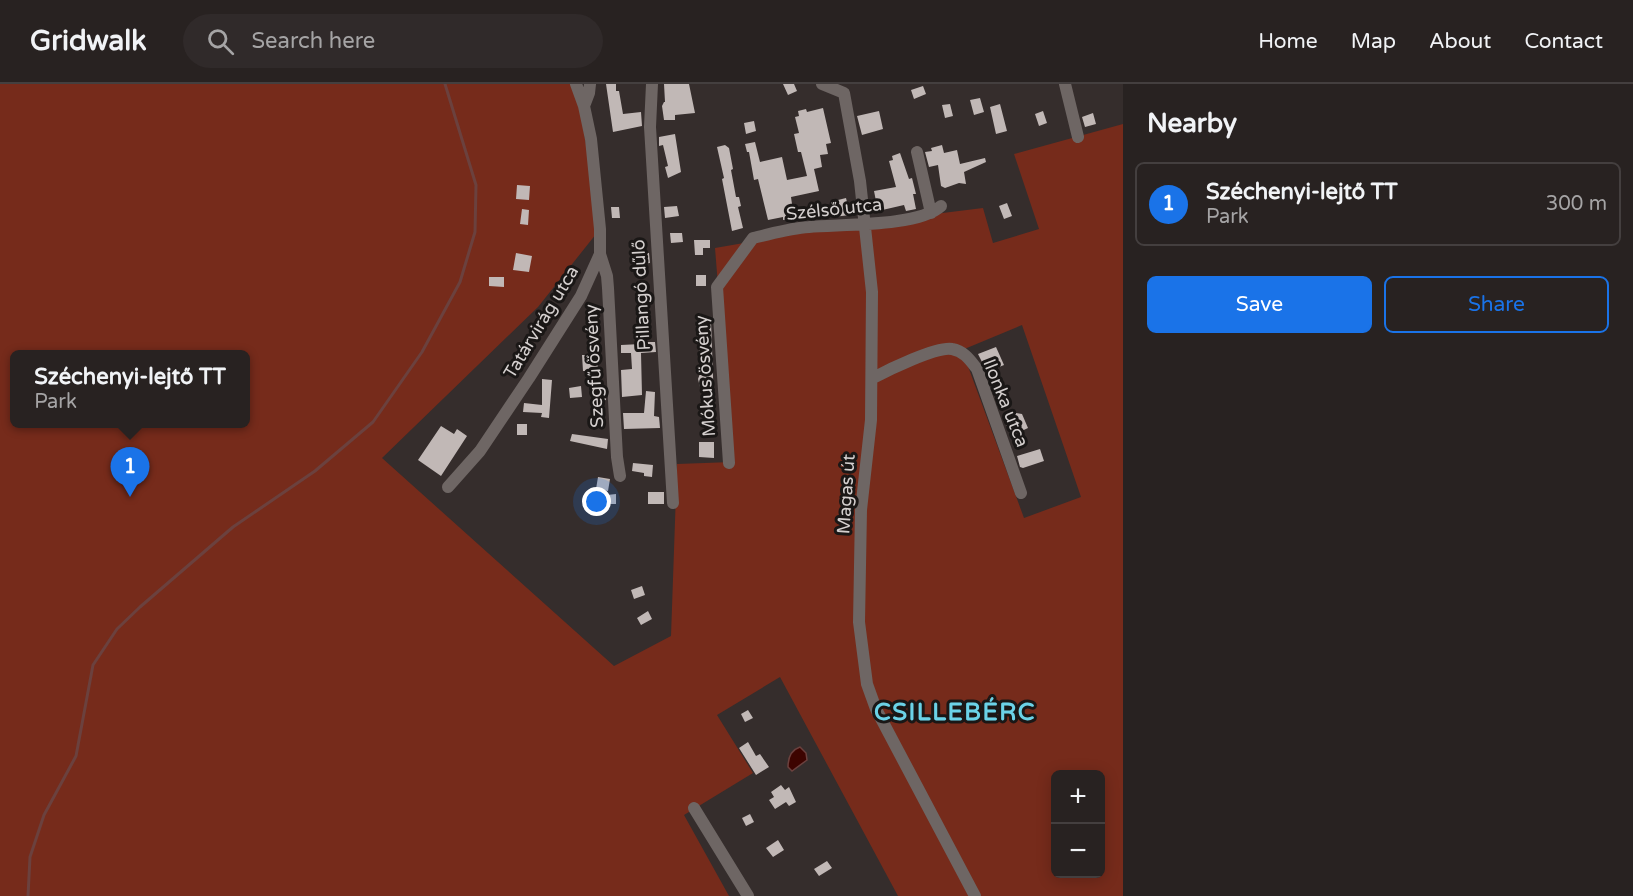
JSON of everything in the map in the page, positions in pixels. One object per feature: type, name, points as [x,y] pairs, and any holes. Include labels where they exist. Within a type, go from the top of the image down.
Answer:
[{"type":"street","name":"Tatárvirág utca","points":[[448,487],[480,451],[535,369],[581,296],[600,254],[600,229],[591,139],[584,106],[576,84]]},
{"type":"street","points":[[584,106],[590,84]]},
{"type":"street","name":"Pillangó dűlő","points":[[652,84],[650,137],[673,503]]},
{"type":"street","name":"Magas út","points":[[822,84],[844,93],[860,181],[872,292],[873,378],[871,420],[861,510],[859,622],[867,684],[876,709],[975,896]]},
{"type":"street","points":[[1065,84],[1078,137]]},
{"type":"street","name":"Szélső utca","points":[[717,287],[753,238],[806,227],[884,222],[936,210],[917,152]]},
{"type":"street","name":"Szegfű ösvény","points":[[600,254],[608,288],[620,476]]},
{"type":"street","name":"Mókus ösvény","points":[[717,287],[729,463]]},
{"type":"street","name":"Ilonka utca","points":[[873,378],[909,361],[946,348],[968,356],[977,369],[1022,493]]},
{"type":"street","points":[[694,808],[748,896]]},
{"type":"shaded area","points":[[0,84],[576,84],[600,229],[538,307],[382,458],[614,666],[671,636],[677,464],[732,462],[715,248],[854,224],[983,208],[993,243],[1039,229],[1014,154],[1123,124],[1123,896],[898,896],[780,677],[717,715],[753,773],[684,815],[729,896],[0,896]],"holes":[[[1022,325],[1081,497],[1024,518],[962,350]]]},
{"type":"shaded area","points":[[800,747],[806,753],[807,760],[792,771],[788,767],[789,758],[794,750]]},
{"type":"building","points":[[606,84],[616,84],[623,114],[641,112],[642,126],[613,132]]},
{"type":"building","points":[[664,84],[689,84],[695,113],[675,115],[675,120],[664,120],[662,106],[665,102]]},
{"type":"building","points":[[783,84],[794,84],[797,91],[788,95]]},
{"type":"building","points":[[923,86],[926,94],[914,99],[911,90]]},
{"type":"building","points":[[980,98],[984,112],[974,115],[970,100]]},
{"type":"building","points":[[950,104],[953,116],[945,118],[942,105]]},
{"type":"building","points":[[1000,104],[1007,131],[996,134],[990,107]]},
{"type":"building","points":[[823,108],[831,143],[826,144],[828,154],[820,155],[822,167],[814,169],[819,191],[791,197],[794,218],[783,220],[783,217],[768,220],[758,179],[754,180],[749,152],[745,144],[755,142],[760,162],[782,157],[787,180],[807,176],[794,134],[799,133],[795,117],[799,116],[798,111],[806,109],[807,112]]},
{"type":"building","points":[[879,111],[883,129],[862,135],[857,116]]},
{"type":"building","points":[[1043,111],[1047,123],[1039,126],[1035,114]]},
{"type":"building","points":[[1093,113],[1096,124],[1085,127],[1082,117]]},
{"type":"building","points":[[754,121],[756,131],[746,134],[744,123]]},
{"type":"building","points":[[675,134],[681,172],[668,178],[665,167],[668,166],[663,145],[659,146],[659,137]]},
{"type":"building","points":[[725,145],[729,148],[736,197],[739,197],[741,206],[738,207],[743,228],[732,231],[717,147]]},
{"type":"building","points":[[942,145],[944,153],[957,150],[960,164],[985,158],[986,162],[964,172],[966,184],[959,183],[945,188],[941,186],[938,165],[929,167],[925,152]]},
{"type":"building","points":[[900,153],[909,179],[912,178],[916,194],[913,194],[916,209],[906,211],[904,205],[878,211],[874,191],[896,187],[889,161],[893,160],[892,156]]},
{"type":"building","points":[[517,185],[530,186],[529,200],[516,199]]},
{"type":"building","points":[[846,198],[850,215],[833,217],[830,202]]},
{"type":"building","points":[[1007,203],[1012,216],[1004,219],[999,206]]},
{"type":"building","points":[[677,206],[679,216],[665,218],[664,207]]},
{"type":"building","points":[[611,207],[619,207],[620,218],[612,218]]},
{"type":"building","points":[[522,209],[529,210],[528,225],[520,224]]},
{"type":"building","points":[[670,233],[682,233],[683,242],[671,243]]},
{"type":"building","points":[[694,240],[710,240],[710,248],[703,248],[703,255],[695,255]]},
{"type":"building","points":[[516,253],[532,256],[529,272],[513,270]]},
{"type":"building","points":[[639,253],[649,253],[650,263],[639,264]]},
{"type":"building","points":[[696,275],[706,275],[706,286],[696,286]]},
{"type":"building","points":[[489,277],[504,277],[504,287],[489,286]]},
{"type":"building","points":[[696,321],[711,321],[714,404],[711,406],[702,406],[702,386],[700,387],[698,379],[701,371]]},
{"type":"building","points":[[641,342],[655,342],[656,352],[641,353],[642,395],[622,397],[621,370],[632,369],[631,353],[621,353],[621,345],[641,344]]},
{"type":"building","points":[[996,347],[1004,365],[987,372],[978,354]]},
{"type":"building","points":[[582,355],[597,355],[598,371],[583,371]]},
{"type":"building","points":[[542,379],[552,380],[549,418],[541,417],[542,413],[523,412],[524,403],[542,405]]},
{"type":"building","points":[[581,386],[582,397],[570,398],[569,388]]},
{"type":"building","points":[[605,389],[606,400],[600,401],[598,390]]},
{"type":"building","points":[[646,391],[655,392],[654,416],[659,417],[660,428],[624,429],[623,413],[644,413]]},
{"type":"building","points":[[1016,413],[1022,414],[1028,428],[1011,436],[1004,419]]},
{"type":"building","points":[[517,424],[527,424],[527,435],[517,435]]},
{"type":"building","points":[[441,426],[454,434],[457,429],[467,436],[441,476],[418,460]]},
{"type":"building","points":[[572,434],[608,439],[607,449],[570,441]]},
{"type":"building","points":[[699,442],[714,442],[714,458],[699,457]]},
{"type":"building","points":[[1040,449],[1044,461],[1020,467],[1017,456]]},
{"type":"building","points":[[633,463],[653,465],[652,477],[632,471]]},
{"type":"building","points":[[598,477],[610,479],[608,491],[596,489]]},
{"type":"building","points":[[648,492],[664,492],[664,504],[648,504]]},
{"type":"building","points":[[616,494],[616,504],[607,504],[607,495]]},
{"type":"building","points":[[642,586],[645,595],[634,599],[631,590]]},
{"type":"building","points":[[648,611],[652,619],[641,625],[637,618]]},
{"type":"building","points":[[748,710],[753,718],[745,722],[741,714]]},
{"type":"building","points":[[748,742],[756,756],[760,754],[769,767],[756,775],[739,748]]},
{"type":"building","points":[[781,785],[785,790],[789,787],[796,802],[789,806],[786,802],[775,809],[769,800],[774,797],[771,792]]},
{"type":"building","points":[[750,814],[754,822],[746,826],[742,818]]},
{"type":"building","points":[[778,840],[784,850],[773,857],[766,848]]},
{"type":"building","points":[[827,861],[832,868],[819,876],[814,869]]},
{"type":"waterway","points":[[28,896],[30,857],[44,815],[76,756],[93,665],[117,629],[233,527],[315,471],[373,422],[422,352],[460,282],[475,232],[476,185],[445,84]]},
{"type":"place","name":"Széchenyi-lejtő TT","points":[[130,497]]},
{"type":"district","name":"CSILLEBÉRC","points":[[955,712]]}]
